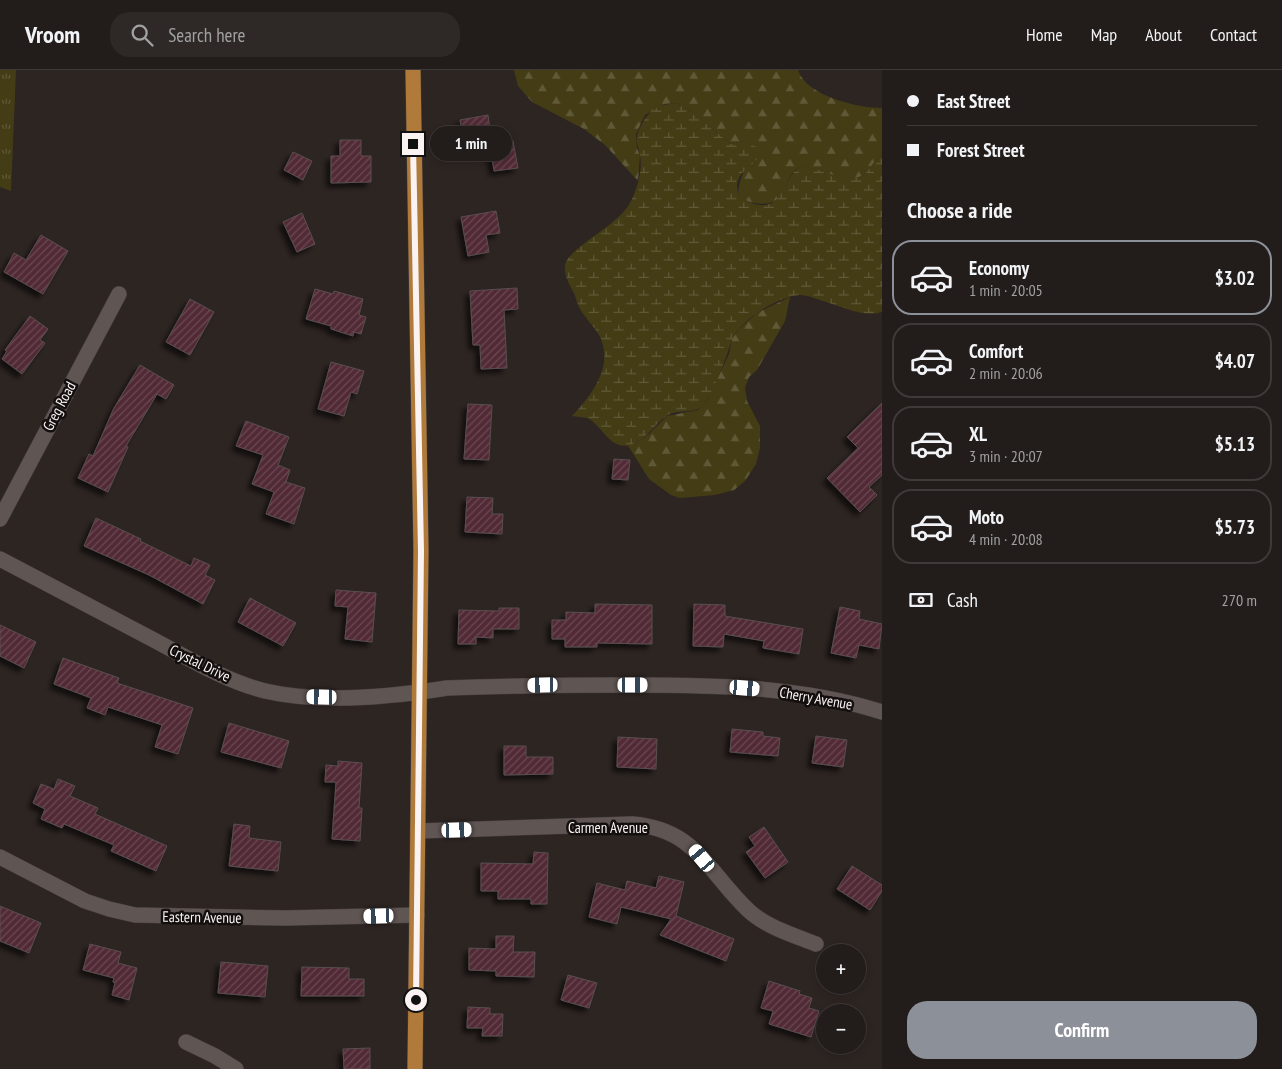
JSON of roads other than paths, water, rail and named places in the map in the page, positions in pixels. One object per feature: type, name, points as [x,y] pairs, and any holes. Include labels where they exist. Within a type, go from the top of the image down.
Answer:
[{"type":"main road","points":[[413,70],[421,551],[415,1069]]},
{"type":"street","name":"Greg Road","points":[[0,519],[119,294]]},
{"type":"street","name":"Crystal Drive","points":[[0,559],[200,664],[254,687],[303,696],[341,697],[419,692]]},
{"type":"street","name":"Cherry Avenue","points":[[419,692],[466,687],[696,685],[810,695],[882,712]]},
{"type":"street","name":"Carmen Avenue","points":[[418,831],[632,824],[667,830],[694,848],[749,911],[771,926],[816,944]]},
{"type":"street","name":"Eastern Avenue","points":[[0,857],[85,901],[109,909],[135,914],[266,918],[417,915]]},
{"type":"street","points":[[186,1042],[236,1069]]}]
